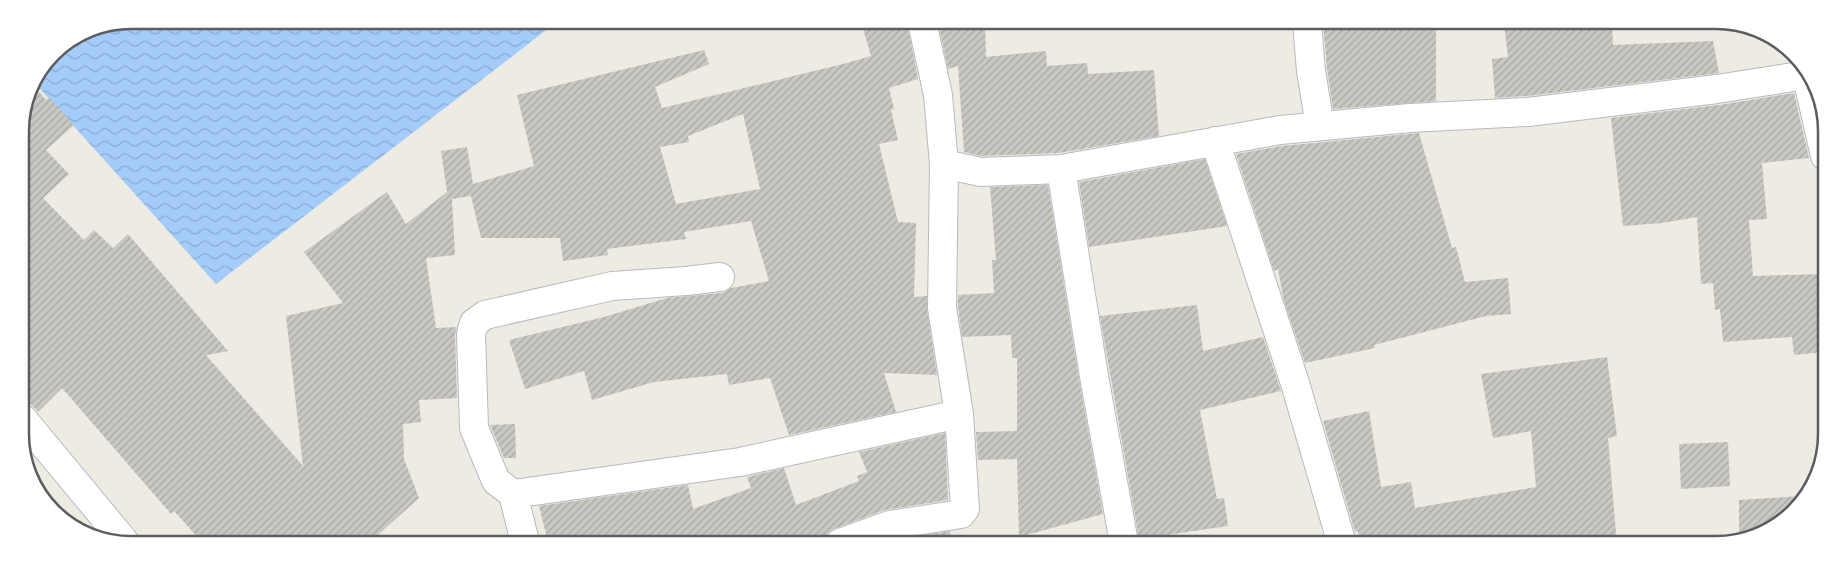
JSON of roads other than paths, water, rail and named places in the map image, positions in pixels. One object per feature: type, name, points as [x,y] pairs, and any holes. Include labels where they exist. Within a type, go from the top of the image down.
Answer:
[{"type":"street","points":[[859,536],[890,525],[964,512],[959,414],[942,308],[944,164],[938,95],[924,29]]},
{"type":"street","points":[[1308,29],[1311,71],[1320,126]]},
{"type":"street","points":[[944,164],[981,172],[1061,169],[1280,130],[1410,118],[1528,112],[1717,89],[1802,75]]},
{"type":"street","points":[[1809,88],[1818,124]]},
{"type":"street","points":[[1215,141],[1295,383],[1340,536]]},
{"type":"street","points":[[1061,169],[1123,536]]},
{"type":"street","points":[[524,536],[513,494],[496,481],[474,428],[471,334],[474,323],[485,315],[612,286],[720,277]]},
{"type":"street","points":[[513,494],[740,462],[959,414]]},
{"type":"street","points":[[29,426],[119,535]]},
{"type":"water","points":[[124,29],[548,29],[216,284],[38,87],[50,68],[63,54],[91,36]]}]
